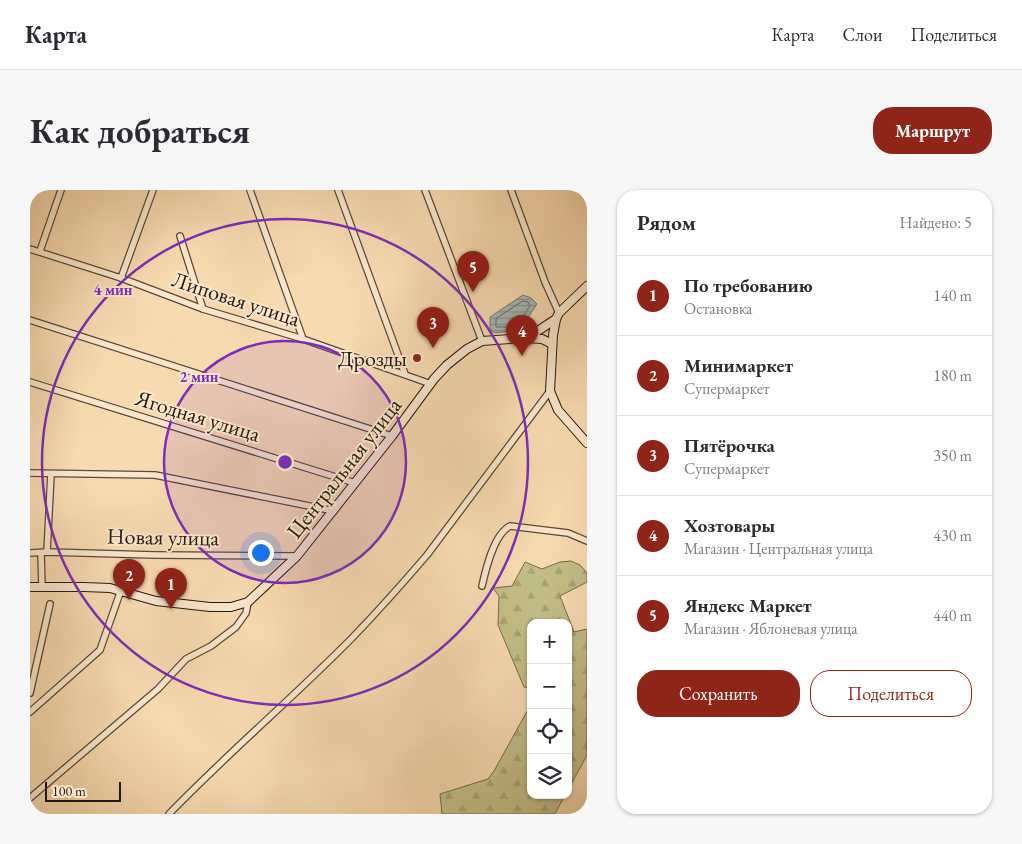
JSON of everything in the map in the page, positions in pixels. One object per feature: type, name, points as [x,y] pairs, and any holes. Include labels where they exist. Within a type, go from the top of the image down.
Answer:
[{"type":"street","points":[[40,251],[61,190]]},
{"type":"street","points":[[121,278],[153,190]]},
{"type":"street","points":[[250,190],[303,339]]},
{"type":"street","points":[[338,190],[405,374]]},
{"type":"street","points":[[425,190],[482,341]]},
{"type":"street","points":[[511,190],[558,316],[552,344],[550,391],[558,410],[587,443]]},
{"type":"street","points":[[180,236],[203,309]]},
{"type":"street","name":"Липовая улица","points":[[30,250],[40,251],[121,278],[203,309],[303,339],[431,384]]},
{"type":"street","name":"Центральная улица","points":[[248,602],[296,556],[334,511],[447,365],[482,341],[522,338],[533,334],[558,316],[587,286]]},
{"type":"street","points":[[30,320],[392,436]]},
{"type":"street","points":[[522,338],[542,339],[552,344]]},
{"type":"street","name":"Ягодная улица","points":[[30,382],[356,483]]},
{"type":"street","points":[[168,814],[199,782],[353,636],[407,578],[433,548],[550,391]]},
{"type":"street","points":[[30,472],[155,475],[334,511]]},
{"type":"street","points":[[42,587],[52,474]]},
{"type":"street","points":[[482,586],[486,569],[498,538],[504,529],[510,526],[568,533],[587,541]]},
{"type":"street","name":"Новая улица","points":[[30,553],[296,556]]},
{"type":"street","points":[[30,587],[84,587],[121,590],[156,601],[210,607],[230,607],[248,602],[246,613],[236,627],[210,646],[186,659],[158,689],[30,798]]},
{"type":"street","points":[[30,712],[100,650],[121,590]]},
{"type":"street","points":[[30,693],[50,604]]},
{"type":"green space","points":[[571,561],[580,565],[587,573],[587,582],[560,596],[569,619],[527,619],[527,687],[524,687],[498,625],[499,596],[493,588],[512,586],[525,562],[542,569],[560,562]]},
{"type":"green space","points":[[572,627],[574,632],[587,629],[587,755],[572,783]]},
{"type":"green space","points":[[527,711],[527,799],[563,799],[555,814],[442,814],[440,794],[488,779]]},
{"type":"water","points":[[523,295],[531,298],[537,304],[520,330],[495,333],[490,330],[490,317]]},
{"type":"place","name":"Яндекс Маркет","points":[[473,292]]},
{"type":"place","name":"Пятёрочка","points":[[433,348]]},
{"type":"place","name":"Хозтовары","points":[[522,356]]},
{"type":"place","name":"Дрозды","points":[[417,358]]},
{"type":"place","name":"Минимаркет","points":[[129,600]]},
{"type":"place","name":"По требованию","points":[[171,609]]}]
